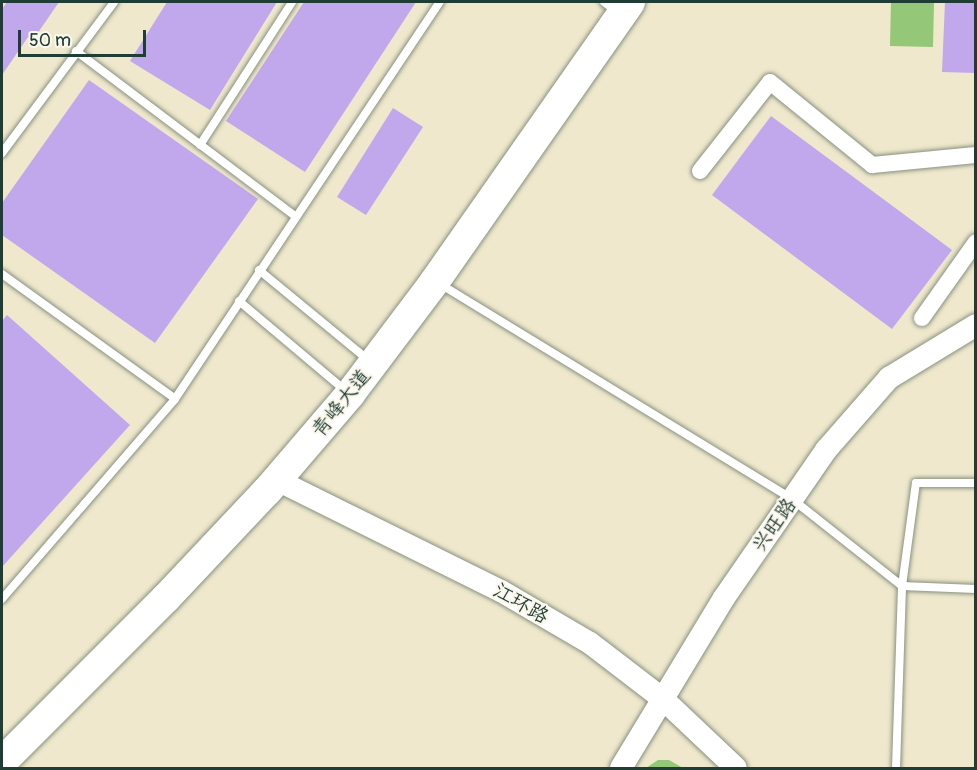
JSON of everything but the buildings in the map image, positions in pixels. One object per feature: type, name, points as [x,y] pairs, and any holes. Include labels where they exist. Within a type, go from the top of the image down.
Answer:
[{"type":"highway","name":"青峰大道","points":[[2,762],[166,598],[272,485],[350,394],[435,281],[619,6]]},
{"type":"street","points":[[700,171],[770,82],[872,165],[975,155]]},
{"type":"street","points":[[922,318],[975,242]]},
{"type":"street","name":"兴旺路","points":[[621,768],[724,598],[826,450],[889,378],[975,326]]},
{"type":"street","name":"江环路","points":[[272,485],[496,600],[583,652],[660,704],[736,768]]},
{"type":"street","name":"江环路","points":[[660,704],[721,768]]},
{"type":"lane","points":[[2,153],[114,2]]},
{"type":"lane","points":[[200,145],[292,2]]},
{"type":"lane","points":[[2,599],[175,399],[294,216],[440,2]]},
{"type":"lane","points":[[76,51],[294,216]]},
{"type":"lane","points":[[259,270],[373,364]]},
{"type":"lane","points":[[2,274],[175,399]]},
{"type":"lane","points":[[435,281],[792,500],[902,586],[975,589]]},
{"type":"lane","points":[[239,302],[350,394]]},
{"type":"lane","points":[[896,768],[902,586],[916,483],[975,483]]},
{"type":"green space","points":[[891,2],[934,2],[933,47],[890,46]]},
{"type":"green space","points":[[658,760],[669,760],[683,768],[646,768]]}]
